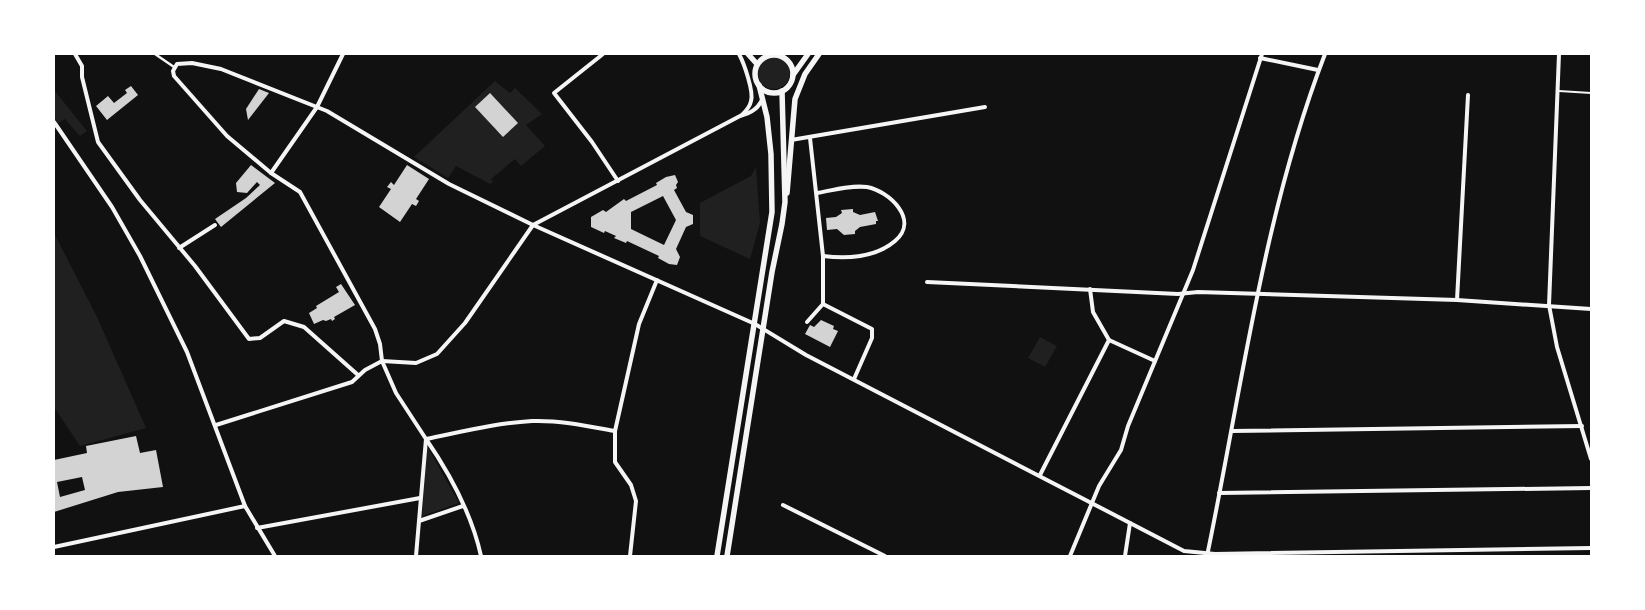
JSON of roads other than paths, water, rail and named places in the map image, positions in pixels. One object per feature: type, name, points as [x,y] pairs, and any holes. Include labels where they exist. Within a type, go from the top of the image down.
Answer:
[{"type":"main road","points":[[748,54],[757,64]]},
{"type":"main road","points":[[785,58],[793,54]]},
{"type":"main road","points":[[759,85],[770,92],[782,91],[789,85],[793,75],[808,54]]},
{"type":"main road","points":[[727,556],[763,329],[789,182],[795,99],[798,87],[819,54]]},
{"type":"main road","points":[[717,556],[772,212],[771,154],[767,117],[755,76],[757,64],[765,55],[776,55],[785,58],[791,66],[793,75]]},
{"type":"main road","points":[[782,91],[785,202]]},
{"type":"street","points":[[75,54],[82,66],[82,78],[98,142],[140,200],[249,339],[260,338],[284,321],[304,327],[358,376]]},
{"type":"street","points":[[155,54],[174,67]]},
{"type":"street","points":[[271,173],[317,106],[343,54]]},
{"type":"street","points":[[603,54],[554,93],[592,142],[618,181]]},
{"type":"street","points":[[739,54],[744,64],[752,99],[749,106],[740,116]]},
{"type":"street","points":[[1208,555],[1258,294],[1288,161],[1325,54]]},
{"type":"street","points":[[1559,54],[1549,305],[1557,347],[1591,459]]},
{"type":"street","points":[[1070,556],[1092,503],[1120,450],[1128,426],[1193,270],[1261,56],[1318,70]]},
{"type":"street","points":[[174,67],[177,64],[187,62],[221,69],[317,106],[386,145],[449,184],[533,225],[755,324],[854,379],[1184,552],[1208,555],[1591,548]]},
{"type":"street","points":[[174,67],[174,76],[227,136],[271,173],[300,192],[375,329],[380,344],[382,361],[396,393],[440,459],[475,529],[481,556]]},
{"type":"street","points":[[1457,300],[1468,95]]},
{"type":"street","points":[[216,425],[352,382],[382,361],[416,363],[437,354],[465,323],[533,225],[740,116],[754,111],[762,100]]},
{"type":"street","points":[[791,140],[985,107]]},
{"type":"street","points":[[54,122],[112,206],[140,256],[187,352],[245,506],[275,556]]},
{"type":"street","points":[[807,322],[823,304],[823,256],[818,193],[810,138]]},
{"type":"street","points":[[818,193],[858,186],[882,191],[895,201],[900,208],[903,222],[898,238],[879,250],[848,259],[823,256]]},
{"type":"street","points":[[179,248],[215,225]]},
{"type":"street","points":[[630,556],[636,501],[632,486],[615,462],[615,431],[639,324],[657,280]]},
{"type":"street","points":[[927,282],[1183,294],[1258,294],[1457,300],[1591,309]]},
{"type":"street","points":[[1090,289],[1093,312],[1108,340],[1155,360]]},
{"type":"street","points":[[823,304],[872,329],[872,338],[854,379]]},
{"type":"street","points":[[1040,475],[1108,340]]},
{"type":"street","points":[[426,439],[478,428],[532,421],[566,423],[615,431]]},
{"type":"street","points":[[1232,431],[1582,426]]},
{"type":"street","points":[[416,556],[426,439]]},
{"type":"street","points":[[1220,493],[1591,488]]},
{"type":"street","points":[[257,528],[420,498]]},
{"type":"street","points":[[784,505],[885,556]]},
{"type":"street","points":[[54,547],[245,506]]},
{"type":"street","points":[[419,521],[463,506]]},
{"type":"street","points":[[1125,556],[1130,523]]},
{"type":"lane","points":[[1558,91],[1591,93]]}]
